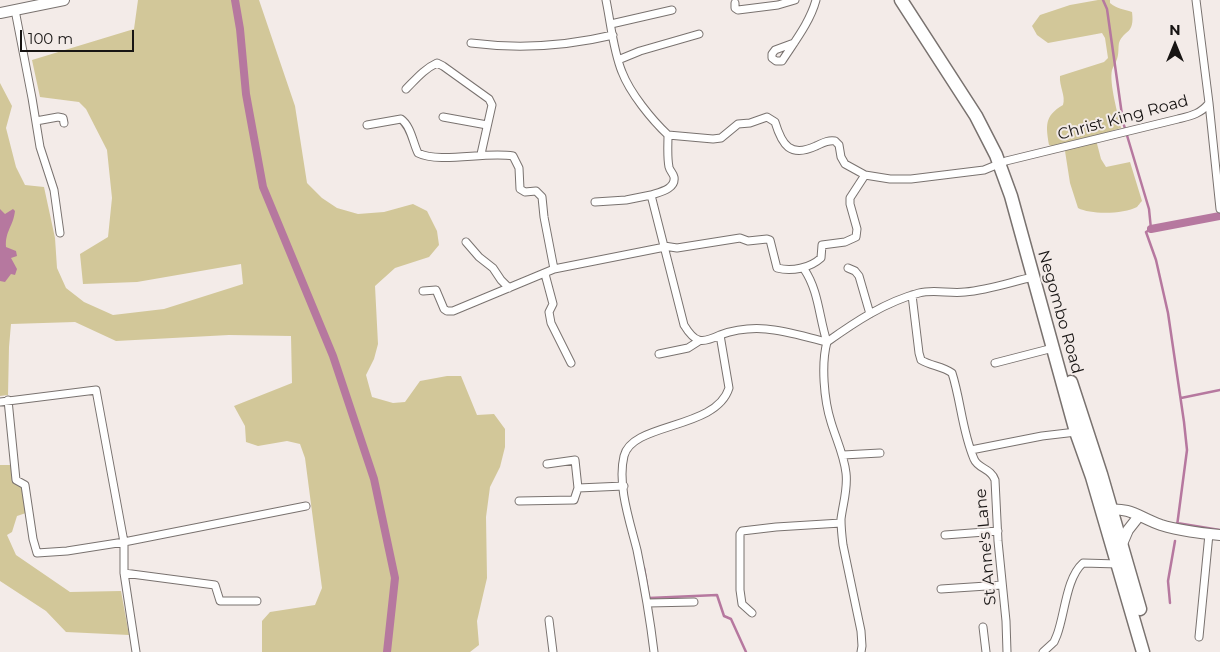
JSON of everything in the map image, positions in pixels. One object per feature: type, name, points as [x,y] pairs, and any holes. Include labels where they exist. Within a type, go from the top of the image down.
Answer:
[{"type":"highway","name":"Negombo Road","points":[[901,0],[976,116],[1002,162],[1020,201],[1068,374],[1108,495],[1108,512],[1118,564],[1143,652]]},
{"type":"highway","name":"Negombo Road","points":[[911,0],[968,86],[991,128],[1076,432],[1122,544],[1151,652]]},
{"type":"main road","points":[[0,14],[64,0]]},
{"type":"main road","points":[[1108,495],[1152,522],[1185,531],[1215,534]]},
{"type":"main road","points":[[1108,512],[1135,513]]},
{"type":"main road","points":[[1122,544],[1135,513]]},
{"type":"street","points":[[423,291],[436,290],[444,309],[453,311],[554,269],[665,246],[677,248],[740,238],[748,241],[770,240],[777,268],[804,268],[821,258],[822,245],[845,242],[856,237],[857,229],[850,198],[865,175],[845,164],[841,157],[839,145],[835,141],[827,141],[802,151],[789,148],[784,145],[779,136],[775,122],[767,117],[750,123],[738,124],[721,138],[713,139],[668,135],[654,122],[623,74],[618,60],[606,0]]},
{"type":"street","points":[[735,3],[735,8],[738,10],[778,5],[795,0]]},
{"type":"street","points":[[794,43],[810,17],[816,0]]},
{"type":"street","name":"Christ King Road","points":[[865,175],[900,180],[984,170],[1002,162],[1195,114],[1204,109],[1209,103],[1196,0]]},
{"type":"street","points":[[15,10],[40,147],[54,190],[60,233]]},
{"type":"street","points":[[611,24],[672,10]]},
{"type":"street","points":[[618,60],[640,51],[699,34]]},
{"type":"street","points":[[471,43],[518,46],[558,45],[613,36]]},
{"type":"street","points":[[406,89],[431,66],[440,64],[489,99],[492,105],[481,154]]},
{"type":"street","points":[[1209,103],[1218,172],[1220,209]]},
{"type":"street","points":[[36,121],[58,117],[62,118],[64,123]]},
{"type":"street","points":[[443,118],[487,125]]},
{"type":"street","points":[[367,125],[401,120],[405,122],[418,153],[423,156],[481,154],[513,156],[519,168],[520,189],[525,192],[536,191],[542,198],[554,269]]},
{"type":"street","points":[[595,202],[626,200],[652,195],[668,189],[673,184],[674,176],[668,161],[668,135]]},
{"type":"street","points":[[652,195],[684,324],[691,336],[699,341]]},
{"type":"street","points":[[466,242],[479,258],[493,268],[509,288]]},
{"type":"street","points":[[804,268],[814,288],[827,342],[824,380],[826,400],[831,422],[843,455],[846,474],[847,493],[841,523],[843,545],[861,631],[861,652]]},
{"type":"street","points":[[848,268],[855,271],[859,276],[870,314]]},
{"type":"street","points":[[545,274],[553,304],[549,312],[551,323],[571,363]]},
{"type":"street","points":[[659,354],[688,348],[699,341],[712,339],[742,328],[760,327],[827,342],[853,323],[912,295],[931,291],[951,294],[967,292],[1033,277]]},
{"type":"street","name":"St Anne's Lane","points":[[912,295],[921,360],[927,364],[946,368],[952,373],[963,425],[974,460],[978,465],[991,472],[993,476],[1007,652]]},
{"type":"street","points":[[654,652],[648,603],[626,503],[624,458],[627,448],[641,438],[714,409],[721,403],[727,395],[729,380],[720,335]]},
{"type":"street","points":[[995,363],[1053,348]]},
{"type":"street","points":[[0,402],[96,390],[124,542],[124,573],[136,652]]},
{"type":"street","points":[[8,400],[16,480],[25,485],[32,539],[37,553],[67,551],[124,542],[306,506]]},
{"type":"street","points":[[971,450],[1042,436],[1076,432]]},
{"type":"street","points":[[843,455],[880,453]]},
{"type":"street","points":[[519,501],[574,500],[578,488],[575,460],[547,464]]},
{"type":"street","points":[[578,488],[624,486]]},
{"type":"street","points":[[752,613],[742,604],[740,590],[740,540],[742,531],[841,523]]},
{"type":"street","points":[[945,535],[998,531]]},
{"type":"street","points":[[1199,638],[1215,534]]},
{"type":"street","points":[[1043,652],[1054,642],[1057,635],[1068,591],[1077,568],[1083,563],[1118,564]]},
{"type":"street","points":[[124,573],[215,584],[220,601],[257,601]]},
{"type":"street","points":[[941,589],[1002,585]]},
{"type":"street","points":[[648,603],[694,602]]},
{"type":"street","points":[[549,620],[553,652]]},
{"type":"street","points":[[983,627],[986,652]]},
{"type":"shaded area","points":[[138,0],[259,0],[295,106],[307,183],[322,198],[337,208],[358,214],[384,212],[413,204],[427,211],[437,231],[439,245],[429,257],[395,268],[375,286],[378,344],[374,359],[366,375],[372,397],[393,403],[405,402],[420,381],[447,376],[461,376],[477,415],[494,414],[505,429],[505,447],[500,467],[490,487],[486,517],[487,578],[477,621],[479,645],[470,652],[262,652],[262,621],[270,612],[315,605],[322,588],[305,458],[300,444],[287,441],[258,446],[246,442],[245,426],[234,406],[292,383],[291,336],[229,335],[116,341],[75,322],[11,324],[8,395],[0,396],[0,83],[12,106],[6,128],[16,167],[25,185],[44,187],[55,238],[57,268],[66,288],[84,302],[113,315],[164,309],[243,284],[241,264],[137,282],[83,284],[80,254],[108,237],[112,198],[107,150],[86,109],[79,102],[40,97],[32,60],[134,29]]},
{"type":"shaded area","points":[[1110,0],[1110,3],[1115,7],[1132,12],[1133,19],[1131,28],[1119,43],[1118,57],[1111,76],[1121,128],[1095,136],[1101,159],[1106,167],[1130,162],[1142,201],[1137,207],[1124,211],[1099,213],[1078,208],[1070,183],[1065,151],[1049,145],[1047,127],[1049,117],[1063,105],[1064,98],[1060,76],[1104,62],[1108,58],[1105,38],[1102,33],[1048,43],[1037,35],[1032,26],[1040,15],[1070,5]]},
{"type":"shaded area","points":[[0,209],[5,214],[13,209],[15,211],[6,247],[16,251],[17,256],[11,258],[17,269],[15,275],[11,274],[5,282],[0,281]]},
{"type":"shaded area","points":[[0,465],[11,465],[12,482],[22,487],[26,513],[17,516],[12,532],[7,535],[16,555],[70,592],[121,591],[129,635],[66,632],[46,611],[0,581]]},
{"type":"waterway","points":[[235,0],[240,29],[246,94],[263,187],[333,356],[374,479],[395,578],[387,652]]},
{"type":"waterway","points":[[1103,0],[1107,9],[1123,122],[1149,209],[1151,229],[1146,232],[1156,260],[1168,313],[1184,422],[1187,450],[1177,526]]},
{"type":"waterway","points":[[1151,229],[1220,216]]},
{"type":"waterway","points":[[1181,398],[1220,390]]},
{"type":"waterway","points":[[1177,523],[1220,530]]},
{"type":"waterway","points":[[1170,603],[1168,581],[1175,541]]},
{"type":"waterway","points":[[644,568],[649,598],[717,595],[724,616],[731,619],[746,652]]}]
